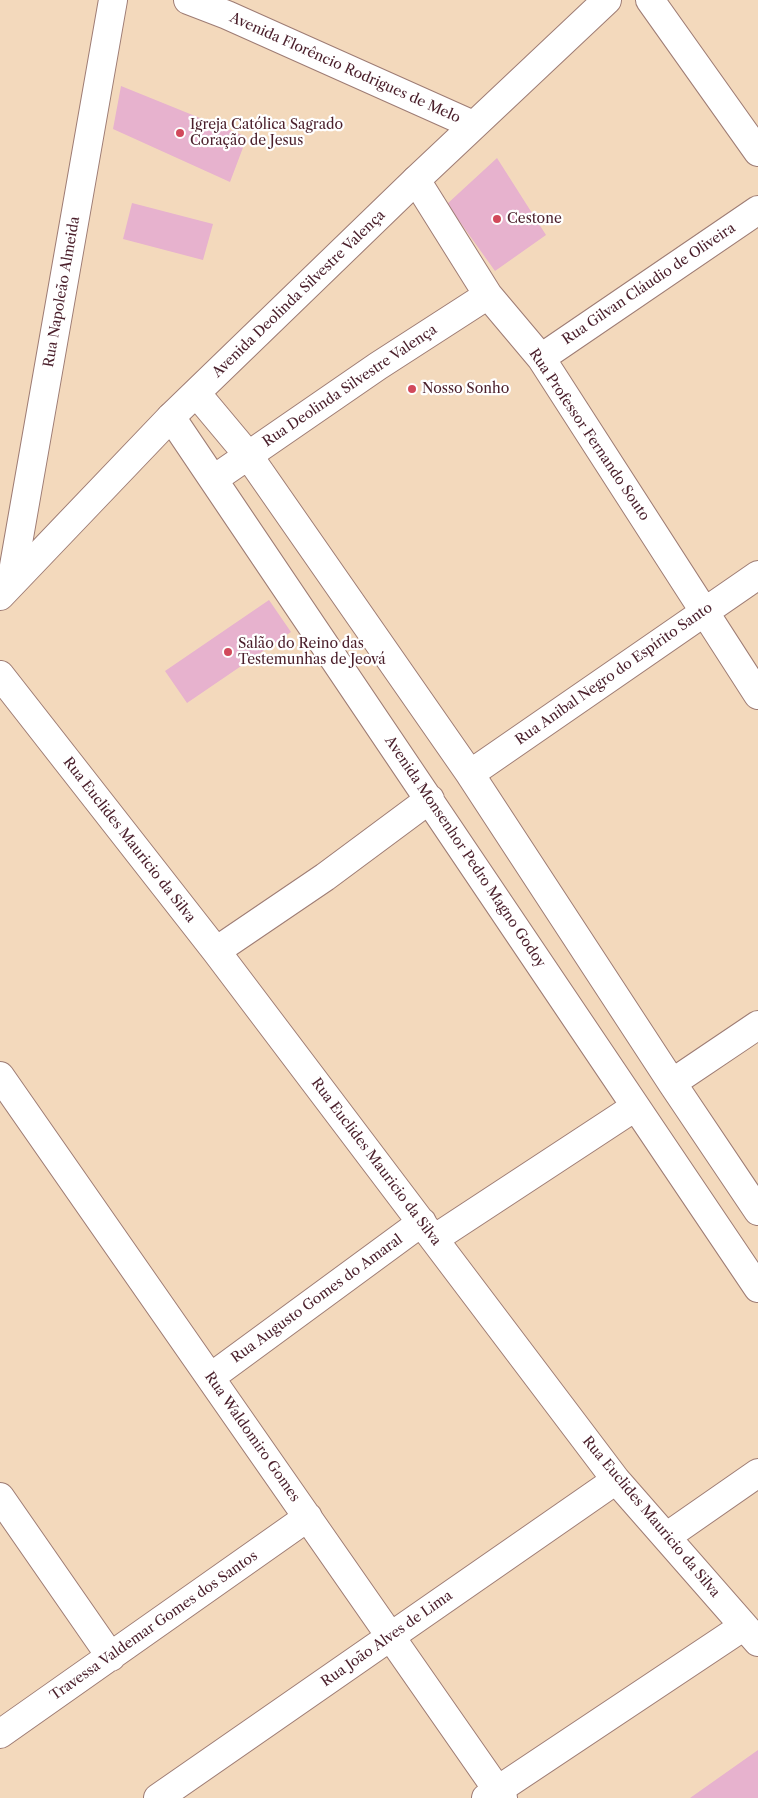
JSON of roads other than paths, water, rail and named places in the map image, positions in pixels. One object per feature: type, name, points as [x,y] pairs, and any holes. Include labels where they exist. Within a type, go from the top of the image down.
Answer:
[{"type":"street","name":"Rua Napoleão Almeida","points":[[6,590],[112,0]]},
{"type":"street","name":"Avenida Florêncio Rodrigues de Melo","points":[[188,0],[235,8],[473,125]]},
{"type":"street","name":"Avenida Deolinda Silvestre Valença","points":[[6,590],[172,417],[473,125],[607,0]]},
{"type":"street","points":[[650,0],[758,152]]},
{"type":"street","name":"Rua Professor Fernando Souto","points":[[416,180],[488,295],[541,358],[758,694]]},
{"type":"street","name":"Rua Gilvan Cláudio de Oliveira","points":[[541,358],[758,210]]},
{"type":"street","name":"Rua Deolinda Silvestre Valença","points":[[214,479],[378,366],[488,295]]},
{"type":"street","points":[[196,394],[248,455],[470,774],[758,1211]]},
{"type":"street","name":"Avenida Monsenhor Pedro Magno Godoy","points":[[172,417],[758,1288]]},
{"type":"street","name":"Rua Anibal Negro do Espírito Santo","points":[[470,774],[758,575]]},
{"type":"street","name":"Rua Euclides Mauricio da Silva","points":[[0,675],[216,952],[616,1480],[751,1634]]},
{"type":"street","points":[[216,952],[325,877],[430,800]]},
{"type":"street","points":[[672,1083],[758,1025]]},
{"type":"street","name":"Rua Waldomiro Gomes","points":[[0,1076],[308,1517],[496,1795]]},
{"type":"street","name":"Rua Augusto Gomes do Amaral","points":[[211,1377],[428,1230],[635,1107]]},
{"type":"street","points":[[666,1537],[758,1473]]},
{"type":"street","name":"Rua João Alves de Lima","points":[[158,1798],[616,1480]]},
{"type":"street","points":[[0,1497],[110,1657]]},
{"type":"street","name":"Travessa Valdemar Gomes dos Santos","points":[[0,1734],[308,1517]]},
{"type":"street","points":[[496,1795],[751,1634]]},
{"type":"place","name":"Igreja Católica Sagrado Coração de Jesus","points":[[180,133]]},
{"type":"place","name":"Cestone","points":[[497,219]]},
{"type":"place","name":"Nosso Sonho","points":[[412,389]]},
{"type":"place","name":"Salão do Reino das Testemunhas de Jeová","points":[[228,652]]}]
